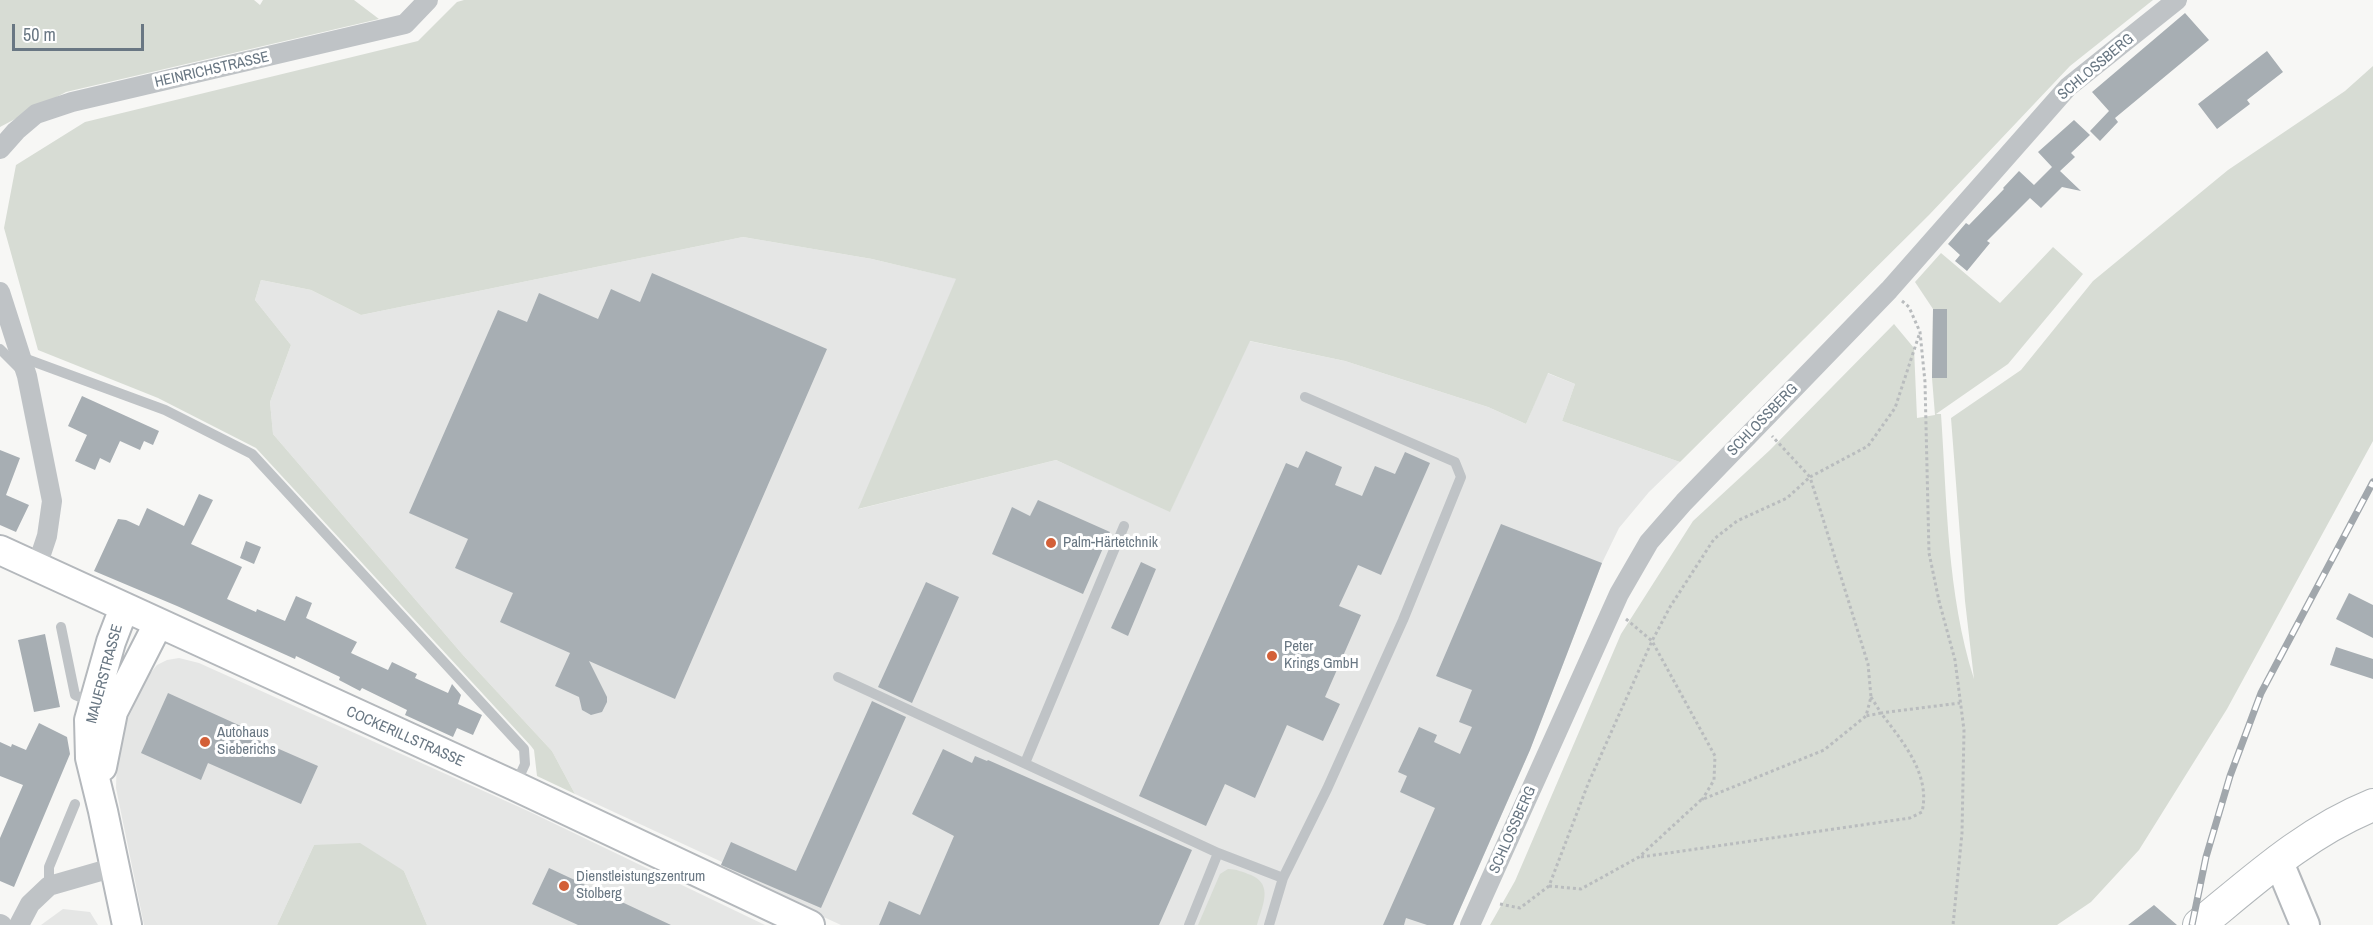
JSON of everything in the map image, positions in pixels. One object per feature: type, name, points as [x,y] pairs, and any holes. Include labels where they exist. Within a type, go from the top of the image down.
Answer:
[{"type":"main road","name":"COCKERILLSTRASSE","points":[[0,550],[515,786],[680,858],[810,925]]},
{"type":"main road","name":"MAUERSTRASSE","points":[[124,608],[111,642],[104,708],[102,760],[103,811],[127,925]]},
{"type":"main road","name":"MAUERSTRASSE","points":[[104,708],[158,624]]},
{"type":"main road","points":[[2199,925],[2278,860],[2323,831],[2373,805]]},
{"type":"main road","points":[[2278,860],[2305,925]]},
{"type":"street","name":"HEINRICHSTRASSE","points":[[0,149],[36,114],[72,102],[405,24],[429,0]]},
{"type":"street","name":"SCHLOSSBERG","points":[[1470,925],[1614,608],[1649,542],[1889,290],[2068,87],[2176,0]]},
{"type":"street","points":[[0,292],[24,367],[52,501],[47,536],[37,566]]},
{"type":"street","points":[[19,925],[30,904],[48,886],[115,867]]},
{"type":"lane","points":[[0,349],[24,367],[165,410],[252,454],[524,750],[525,764],[515,786]]},
{"type":"lane","points":[[1269,925],[1283,878],[1328,789],[1403,620],[1461,477],[1455,462],[1305,397]]},
{"type":"lane","points":[[1025,763],[1124,525]]},
{"type":"lane","points":[[61,627],[75,695],[104,708]]},
{"type":"lane","points":[[838,677],[1218,853],[1283,878]]},
{"type":"lane","points":[[48,886],[49,867],[75,804]]},
{"type":"lane","points":[[1189,925],[1218,853]]},
{"type":"path","points":[[1889,290],[1910,307],[1920,332],[1925,382],[1929,554],[1938,601],[1955,660],[1964,730],[1962,833],[1953,925]]},
{"type":"path","points":[[1481,900],[1520,908],[1549,886],[1588,784],[1652,641],[1670,607],[1714,538],[1737,520],[1787,498],[1810,477],[1868,446],[1895,408],[1920,332]]},
{"type":"path","points":[[1760,424],[1810,477],[1868,664],[1871,697],[1866,716]]},
{"type":"path","points":[[1549,886],[1581,889],[1640,857],[1701,800],[1714,780],[1715,756],[1652,641],[1614,608]]},
{"type":"path","points":[[1640,857],[1910,818],[1922,812],[1925,798],[1919,772],[1903,743],[1871,697]]},
{"type":"path","points":[[1701,800],[1824,750],[1866,716],[1960,703]]},
{"type":"shaded area","points":[[0,0],[254,0],[260,5],[263,0],[354,0],[379,19],[66,92],[0,127]]},
{"type":"shaded area","points":[[464,0],[2153,0],[2070,66],[1929,215],[1680,462],[1562,421],[1575,384],[1548,373],[1526,424],[1488,407],[1345,361],[1250,341],[1170,512],[1056,460],[858,509],[956,279],[872,259],[743,237],[361,315],[311,290],[261,280],[255,300],[291,345],[270,402],[273,434],[463,655],[552,751],[575,794],[537,776],[534,750],[531,746],[256,448],[158,398],[38,350],[4,228],[16,165],[85,122],[418,41],[457,2]]},
{"type":"shaded area","points":[[2373,66],[2373,441],[2227,709],[2139,850],[2091,902],[2057,925],[1490,925],[1515,881],[1621,634],[1693,521],[1770,450],[1894,324],[1914,348],[1917,418],[1935,415],[1932,378],[1933,309],[1915,282],[1941,253],[2000,303],[2053,247],[2083,274],[2008,364],[1936,414],[1941,414],[1953,581],[1965,647],[1974,679],[1965,601],[1951,418],[2021,370],[2093,281],[2228,170],[2345,91]]},
{"type":"shaded area","points":[[743,237],[872,259],[957,279],[859,509],[1056,460],[1170,511],[1249,341],[1345,361],[1488,407],[1526,424],[1547,373],[1575,384],[1562,421],[1680,462],[1649,492],[1619,528],[1602,563],[1530,750],[1453,925],[841,925],[719,869],[722,862],[575,794],[552,751],[463,655],[273,434],[270,402],[291,345],[255,300],[261,280],[311,290],[361,315]]},
{"type":"shaded area","points":[[179,658],[199,663],[528,811],[765,925],[427,925],[404,871],[314,845],[277,925],[144,925],[116,788],[117,753],[122,731],[148,676],[157,665]]},
{"type":"shaded area","points":[[360,843],[404,871],[427,925],[277,925],[314,845]]},
{"type":"shaded area","points":[[1228,869],[1251,875],[1262,884],[1264,897],[1257,925],[1198,925],[1220,874]]},
{"type":"shaded area","points":[[63,909],[90,912],[98,925],[41,925]]},
{"type":"building","points":[[2185,13],[2209,40],[2115,118],[2118,122],[2100,141],[2090,131],[2109,111],[2092,92]]},
{"type":"building","points":[[2267,51],[2283,72],[2247,100],[2250,104],[2217,129],[2198,104]]},
{"type":"building","points":[[2074,120],[2090,135],[2071,153],[2075,157],[2060,171],[2081,191],[2062,187],[2041,208],[2030,198],[1987,241],[1990,243],[1967,271],[1955,261],[1960,255],[1948,244],[1966,223],[1969,225],[2019,171],[2034,185],[2052,167],[2038,152]]},
{"type":"building","points":[[652,273],[827,349],[675,699],[589,661],[607,697],[602,712],[591,715],[582,710],[579,697],[555,686],[570,653],[500,622],[513,593],[455,568],[468,539],[409,513],[498,310],[527,322],[539,293],[598,319],[611,289],[640,302]]},
{"type":"building","points":[[1933,309],[1947,309],[1947,378],[1932,378]]},
{"type":"building","points":[[82,396],[159,431],[153,445],[144,441],[140,450],[120,441],[110,463],[100,458],[95,470],[75,461],[87,435],[68,426]]},
{"type":"building","points":[[0,450],[20,458],[6,495],[29,505],[16,532],[0,525]]},
{"type":"building","name":"Peter Krings GmbH","points":[[1306,451],[1342,467],[1335,485],[1362,496],[1375,466],[1395,474],[1405,452],[1430,463],[1381,575],[1358,565],[1339,606],[1361,615],[1325,697],[1340,704],[1323,741],[1287,725],[1255,798],[1225,784],[1206,826],[1139,796],[1286,463],[1298,468]]},
{"type":"building","points":[[199,494],[213,500],[191,544],[242,567],[227,599],[256,612],[257,609],[285,621],[296,596],[312,603],[306,618],[357,642],[351,653],[388,670],[392,662],[417,674],[415,678],[448,693],[452,684],[461,695],[458,704],[482,715],[473,735],[457,728],[453,737],[405,715],[407,710],[362,688],[360,691],[339,680],[340,677],[296,656],[295,659],[94,571],[118,519],[139,526],[147,508],[184,526]]},
{"type":"building","name":"Palm-Härtetchnik","points":[[1038,500],[1110,532],[1083,594],[992,554],[1012,507],[1030,516]]},
{"type":"building","points":[[1501,524],[1602,563],[1530,750],[1453,925],[1427,925],[1406,918],[1404,925],[1383,925],[1435,808],[1400,792],[1407,776],[1398,772],[1419,727],[1437,735],[1434,742],[1460,754],[1472,727],[1459,722],[1472,690],[1436,676]]},
{"type":"building","points":[[246,541],[261,547],[254,564],[240,558]]},
{"type":"building","points":[[1141,562],[1156,569],[1128,636],[1111,628]]},
{"type":"building","points":[[926,582],[959,597],[912,703],[878,687]]},
{"type":"building","points":[[2349,593],[2373,605],[2373,638],[2336,619]]},
{"type":"building","points":[[45,634],[60,707],[34,712],[18,640]]},
{"type":"building","points":[[2336,647],[2373,659],[2373,679],[2330,665]]},
{"type":"building","name":"Autohaus Sieberichs","points":[[168,693],[243,727],[240,732],[318,766],[301,804],[208,763],[201,780],[141,753]]},
{"type":"building","points":[[872,701],[906,717],[821,908],[721,865],[731,842],[796,871]]},
{"type":"building","points":[[39,723],[67,737],[70,754],[14,887],[0,881],[0,838],[23,785],[0,776],[0,742],[26,750]]},
{"type":"building","points":[[943,749],[972,763],[975,756],[988,760],[1192,850],[1159,925],[879,925],[889,901],[920,915],[954,836],[912,814]]},
{"type":"building","name":"Dienstleistungszentrum Stolberg","points":[[549,868],[671,925],[578,925],[532,904]]},
{"type":"building","points":[[2154,905],[2177,925],[2128,925]]},
{"type":"railway","points":[[2192,925],[2206,857],[2230,776],[2261,693],[2373,482]]},
{"type":"place","name":"Palm-Härtetchnik","points":[[1051,543]]},
{"type":"place","name":"Peter Krings GmbH","points":[[1272,656]]},
{"type":"place","name":"Autohaus Sieberichs","points":[[205,742]]},
{"type":"place","name":"Dienstleistungszentrum Stolberg","points":[[564,886]]}]
